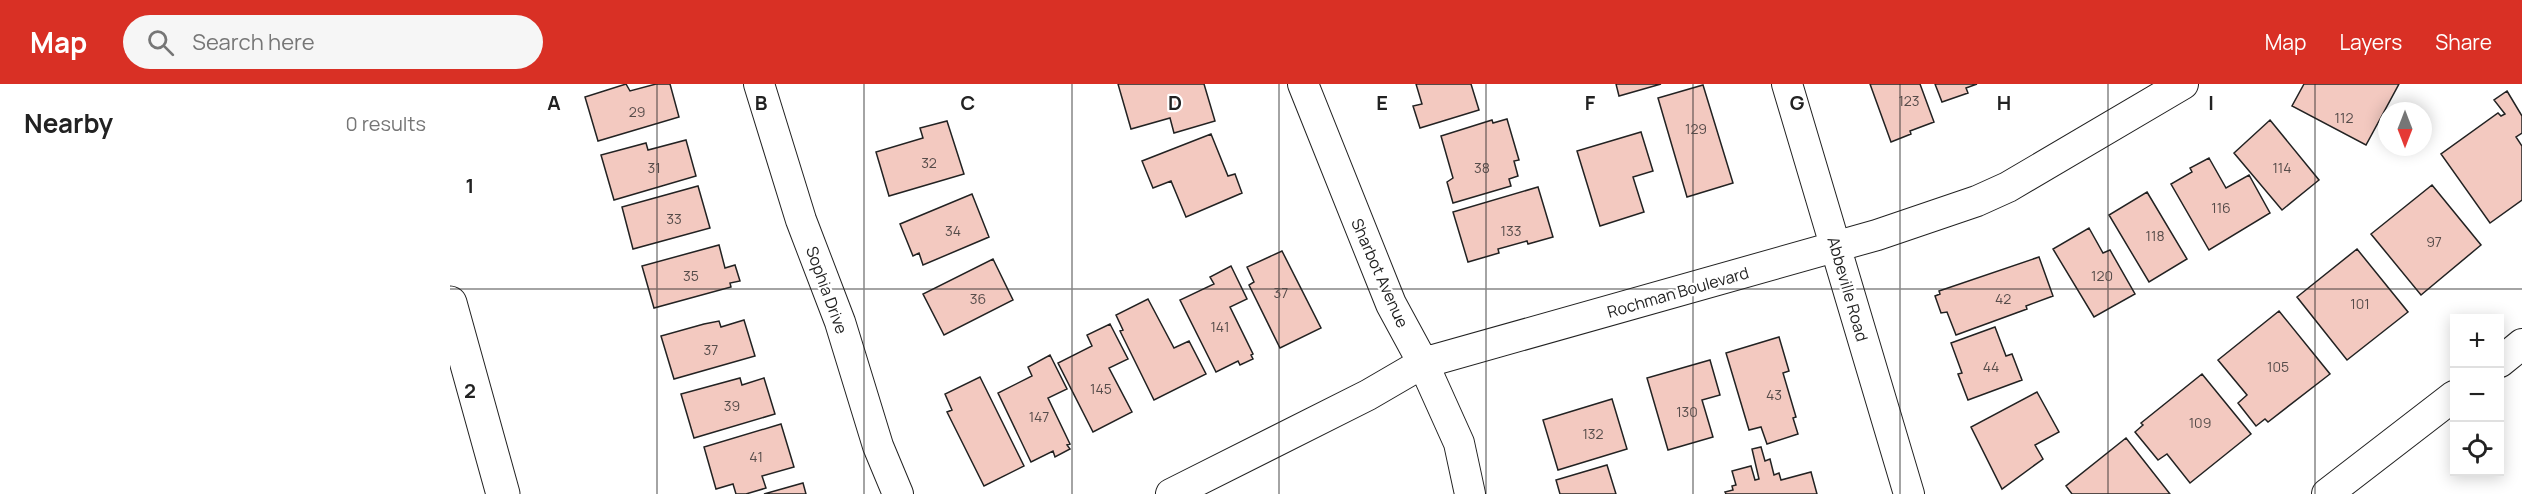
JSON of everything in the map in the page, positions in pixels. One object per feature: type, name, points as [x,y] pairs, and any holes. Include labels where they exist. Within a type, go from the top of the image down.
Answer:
[{"type":"main road","points":[[450,303],[502,494]]},
{"type":"street","name":"Sophia Drive","points":[[759,84],[801,220],[840,322],[878,446],[898,494]]},
{"type":"street","name":"Sharbot Avenue","points":[[1303,84],[1390,304],[1423,363],[1459,443],[1470,494]]},
{"type":"street","name":"Abbeville Road","points":[[1787,84],[1909,494]]},
{"type":"street","name":"Rochman Boulevard","points":[[1171,494],[1368,395],[1423,363],[1836,248],[1977,201],[2008,187],[2183,84]]},
{"type":"street","points":[[2504,358],[2522,344]]},
{"type":"street","points":[[2327,494],[2450,399]]},
{"type":"building","points":[[626,84],[630,91],[656,84],[670,84],[679,117],[598,141],[585,97]]},
{"type":"building","points":[[1118,84],[1204,84],[1215,121],[1174,133],[1170,118],[1131,129]]},
{"type":"building","points":[[1416,84],[1471,84],[1479,110],[1420,128],[1413,106],[1422,104]]},
{"type":"building","points":[[1616,84],[1661,84],[1619,96]]},
{"type":"building","points":[[1870,84],[1920,84],[1934,122],[1910,131],[1911,134],[1891,142]]},
{"type":"building","points":[[1935,84],[1977,84],[1966,88],[1968,93],[1942,102]]},
{"type":"building","points":[[2304,84],[2399,84],[2389,102],[2378,102],[2378,123],[2366,145],[2292,106]]},
{"type":"building","points":[[1703,85],[1733,183],[1687,197],[1658,98]]},
{"type":"building","points":[[2507,91],[2522,116],[2522,133],[2516,137],[2522,146],[2522,200],[2490,223],[2441,154],[2498,113],[2501,116],[2505,114],[2494,100]]},
{"type":"building","points":[[1507,119],[1519,160],[1514,161],[1518,176],[1509,179],[1511,186],[1453,203],[1447,182],[1453,178],[1441,136],[1492,120],[1493,123]]},
{"type":"building","points":[[2270,120],[2319,180],[2282,210],[2234,153]]},
{"type":"building","points":[[947,121],[964,174],[889,196],[876,152],[923,138],[920,128]]},
{"type":"building","points":[[1641,132],[1653,171],[1633,177],[1644,212],[1600,226],[1577,151]]},
{"type":"building","points":[[1211,134],[1228,176],[1235,174],[1242,193],[1186,217],[1171,181],[1153,188],[1142,161]]},
{"type":"building","points":[[686,140],[696,176],[614,200],[601,155],[646,143],[648,150]]},
{"type":"building","points":[[2209,158],[2226,188],[2249,175],[2270,213],[2209,250],[2171,184],[2192,172],[2190,168]]},
{"type":"building","points":[[2432,185],[2481,245],[2421,295],[2371,234]]},
{"type":"building","points":[[698,186],[710,228],[633,249],[622,207]]},
{"type":"building","points":[[1538,187],[1553,237],[1498,249],[1499,253],[1468,262],[1453,212]]},
{"type":"building","points":[[2147,192],[2187,259],[2149,282],[2109,215]]},
{"type":"building","points":[[972,194],[989,237],[923,265],[919,253],[913,256],[900,224]]},
{"type":"building","points":[[2089,228],[2103,253],[2110,250],[2135,294],[2094,317],[2053,249]]},
{"type":"building","points":[[719,245],[725,268],[735,265],[740,281],[730,283],[731,287],[654,308],[642,266]]},
{"type":"building","points":[[2357,249],[2408,312],[2347,360],[2297,297]]},
{"type":"building","points":[[1282,251],[1321,328],[1280,348],[1249,285],[1254,282],[1247,267]]},
{"type":"building","points":[[2039,257],[2053,296],[2026,306],[2027,309],[1956,335],[1947,312],[1941,313],[1935,296],[1940,294],[1939,291]]},
{"type":"building","points":[[993,259],[1013,300],[944,335],[923,294]]},
{"type":"building","points":[[1231,266],[1247,299],[1230,307],[1253,354],[1251,355],[1253,359],[1240,365],[1238,361],[1216,372],[1180,300],[1214,284],[1210,277]]},
{"type":"building","points":[[1148,299],[1174,348],[1189,341],[1206,374],[1154,400],[1120,331],[1123,330],[1116,315]]},
{"type":"building","points":[[2279,311],[2330,374],[2268,422],[2265,419],[2256,426],[2238,403],[2247,395],[2218,360]]},
{"type":"building","points":[[744,320],[755,356],[674,379],[661,336],[719,321],[721,327]]},
{"type":"building","points":[[1110,324],[1128,359],[1109,368],[1132,412],[1093,432],[1058,363],[1092,346],[1087,335]]},
{"type":"building","points":[[1995,327],[2006,356],[2012,354],[2022,380],[1968,400],[1958,374],[1962,373],[1951,343]]},
{"type":"building","points":[[1779,337],[1789,371],[1783,373],[1796,417],[1793,418],[1798,434],[1767,444],[1761,427],[1749,430],[1726,353]]},
{"type":"building","points":[[1050,355],[1067,389],[1048,398],[1070,444],[1067,445],[1070,449],[1055,457],[1053,451],[1031,462],[998,393],[1032,376],[1028,367]]},
{"type":"building","points":[[1710,360],[1720,395],[1702,400],[1713,437],[1668,450],[1647,378]]},
{"type":"building","points":[[2202,374],[2251,434],[2190,483],[2167,454],[2158,460],[2135,432],[2143,425],[2141,423]]},
{"type":"building","points":[[980,377],[1024,466],[984,486],[947,412],[952,410],[945,394]]},
{"type":"building","points":[[740,378],[742,385],[764,378],[775,414],[694,438],[681,394]]},
{"type":"building","points":[[2037,392],[2059,432],[2035,445],[2043,459],[2002,489],[1971,427]]},
{"type":"building","points":[[1612,399],[1627,449],[1558,470],[1543,420]]},
{"type":"building","points":[[781,424],[794,467],[762,476],[766,488],[746,494],[736,494],[733,484],[716,489],[704,447]]},
{"type":"building","points":[[2126,438],[2170,494],[2072,494],[2066,486]]},
{"type":"building","points":[[1761,447],[1765,461],[1770,459],[1774,475],[1779,473],[1781,480],[1811,472],[1817,494],[1726,494],[1725,492],[1733,490],[1732,486],[1736,485],[1732,471],[1751,466],[1755,480],[1759,479],[1752,449]]},
{"type":"building","points":[[1607,465],[1616,494],[1560,494],[1556,480]]},
{"type":"building","points":[[803,483],[806,494],[764,494]]}]
